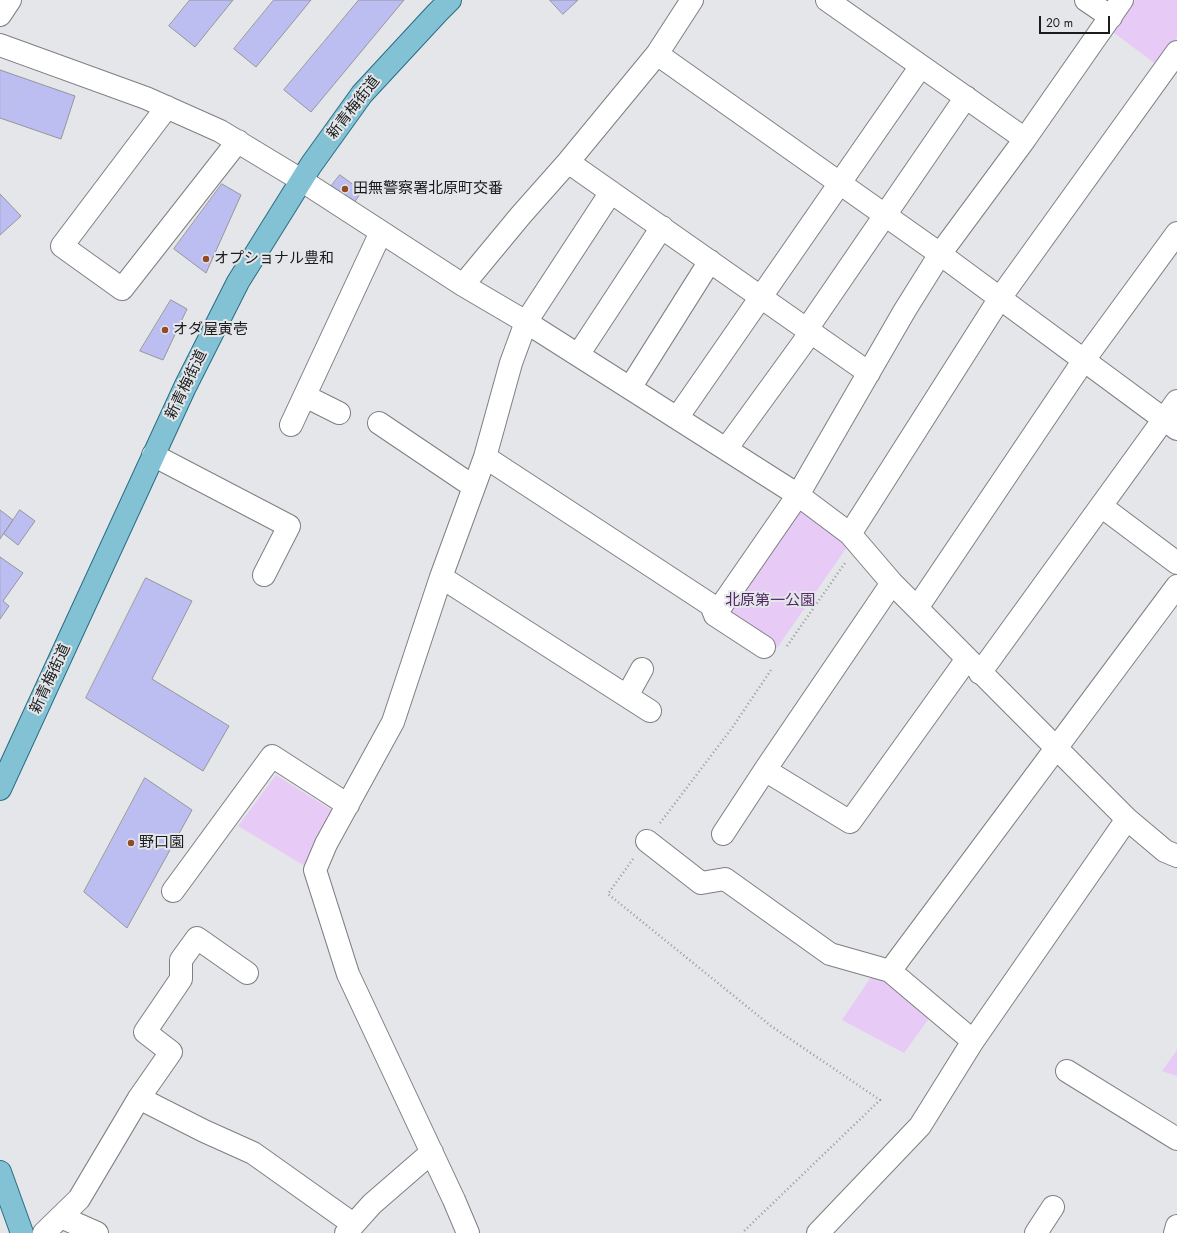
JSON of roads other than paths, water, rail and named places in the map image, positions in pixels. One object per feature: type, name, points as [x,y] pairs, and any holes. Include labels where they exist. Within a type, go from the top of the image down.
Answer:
[{"type":"main road","name":"新青梅街道","points":[[0,789],[153,455],[185,387],[238,282],[301,180],[362,94],[450,0]]},
{"type":"main road","points":[[0,1172],[22,1233]]},
{"type":"street","points":[[0,15],[10,0]]},
{"type":"street","points":[[463,285],[521,215],[568,162],[657,54],[692,0]]},
{"type":"street","points":[[827,0],[1025,139]]},
{"type":"street","points":[[715,615],[798,495],[940,254],[1025,139],[1116,8],[1086,0]]},
{"type":"street","points":[[0,45],[146,98],[220,131],[238,141],[463,285],[578,354],[798,495],[850,534],[892,583],[1127,819],[1165,850],[1177,856]]},
{"type":"street","points":[[850,534],[1000,298],[1177,52]]},
{"type":"street","points":[[657,54],[940,254],[1170,424]]},
{"type":"street","points":[[677,418],[921,66]]},
{"type":"street","points":[[726,449],[809,330],[885,215],[966,97]]},
{"type":"street","points":[[167,107],[62,246],[122,289],[238,141]]},
{"type":"street","points":[[568,162],[869,373]]},
{"type":"street","points":[[468,1233],[432,1152],[348,974],[316,870],[326,844],[393,722],[441,577],[485,457],[511,363],[526,322],[611,192]]},
{"type":"street","points":[[578,354],[662,227]]},
{"type":"street","points":[[290,425],[381,232]]},
{"type":"street","points":[[917,608],[1084,360],[1177,233]]},
{"type":"street","points":[[630,388],[710,261]]},
{"type":"street","points":[[305,396],[339,413]]},
{"type":"street","points":[[765,770],[850,822],[1101,506],[1170,424],[1177,401]]},
{"type":"street","points":[[379,423],[474,487]]},
{"type":"street","points":[[153,455],[289,526],[264,575]]},
{"type":"street","points":[[485,457],[711,605],[715,615],[764,647]]},
{"type":"street","points":[[1101,506],[1177,563]]},
{"type":"street","points":[[441,577],[650,711]]},
{"type":"street","points":[[723,834],[892,583]]},
{"type":"street","points":[[890,971],[1177,586]]},
{"type":"street","points":[[627,696],[642,669]]},
{"type":"street","points":[[173,890],[272,756],[348,805]]},
{"type":"street","points":[[818,1233],[920,1126],[973,1040],[1127,819]]},
{"type":"street","points":[[647,841],[701,883],[725,879],[830,954],[890,971],[973,1040]]},
{"type":"street","points":[[44,1233],[79,1199],[139,1098],[172,1052],[145,1032],[180,979],[181,960],[197,938],[247,974]]},
{"type":"street","points":[[1067,1071],[1177,1139]]},
{"type":"street","points":[[139,1098],[204,1131],[253,1153],[349,1228],[372,1204],[432,1152]]},
{"type":"street","points":[[1036,1233],[1053,1207]]},
{"type":"street","points":[[60,1217],[97,1233]]},
{"type":"street","points":[[1175,1233],[1177,1226]]},
{"type":"place","name":"田無警察署北原町交番","points":[[345,189]]},
{"type":"place","name":"オプショナル豊和","points":[[206,259]]},
{"type":"place","name":"オダ屋寅壱","points":[[165,330]]},
{"type":"place","name":"野口園","points":[[131,843]]},
{"type":"park label","name":"北原第一公園","points":[[770,601]]}]
